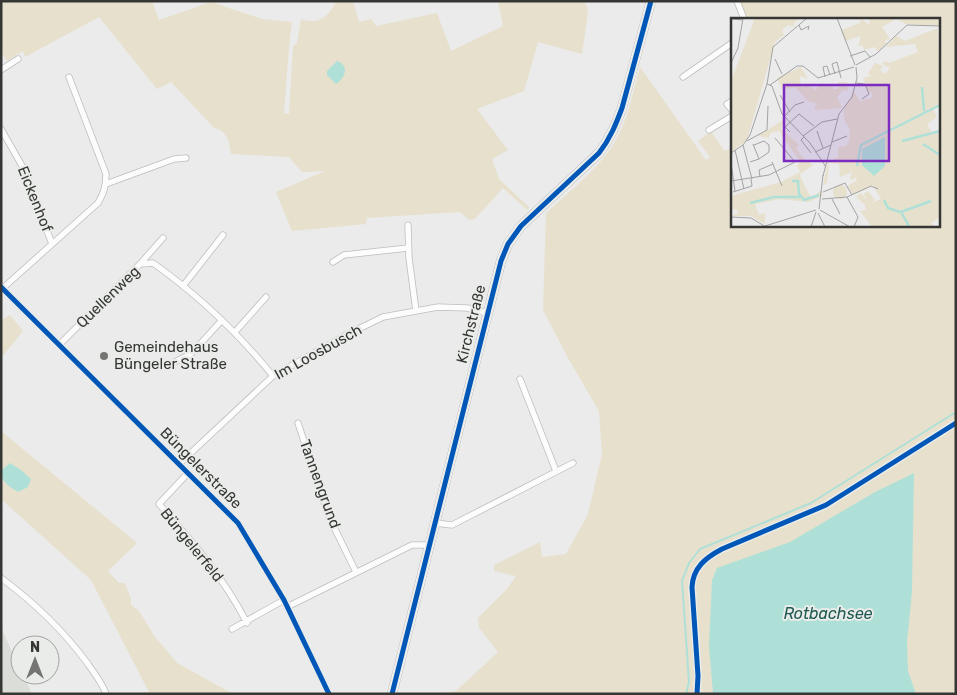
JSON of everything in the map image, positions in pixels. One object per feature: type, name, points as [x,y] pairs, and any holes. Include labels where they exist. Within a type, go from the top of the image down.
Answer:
[{"type":"street","name":"Kirchstraße","points":[[392,694],[501,261],[508,244],[517,232],[542,205],[599,152],[611,136],[622,108],[651,1]]},
{"type":"street","points":[[737,1],[744,18]]},
{"type":"street","points":[[683,77],[731,44]]},
{"type":"street","points":[[1,70],[18,59]]},
{"type":"street","points":[[69,77],[106,174],[106,184],[174,159],[186,158]]},
{"type":"street","points":[[709,130],[731,117]]},
{"type":"street","name":"Eickenhof","points":[[1,129],[25,171],[52,244]]},
{"type":"street","name":"Eickenhof","points":[[2,288],[98,203],[103,195],[106,184]]},
{"type":"street","points":[[408,225],[408,248],[416,311]]},
{"type":"street","points":[[183,286],[223,235]]},
{"type":"street","points":[[140,264],[163,238]]},
{"type":"street","points":[[332,262],[344,255],[408,248]]},
{"type":"street","name":"Quellenweg","points":[[60,344],[140,264],[153,263],[183,286],[235,332],[273,376]]},
{"type":"street","name":"Büngelerstraße","points":[[2,288],[238,523],[284,600],[329,694]]},
{"type":"street","points":[[1,297],[9,294]]},
{"type":"street","points":[[235,332],[266,297]]},
{"type":"street","name":"Im Loosbusch","points":[[179,464],[273,376],[346,335],[383,317],[438,307],[467,308],[487,313]]},
{"type":"street","points":[[175,362],[192,354],[222,320]]},
{"type":"street","points":[[520,379],[556,471]]},
{"type":"street","name":"Tannengrund","points":[[298,423],[329,517],[356,572]]},
{"type":"street","points":[[435,523],[452,525],[573,463]]},
{"type":"street","name":"Büngelerfeld","points":[[188,473],[159,504],[204,555],[237,604],[246,622]]},
{"type":"street","points":[[287,606],[412,545],[428,545]]},
{"type":"street","points":[[1,578],[38,607],[58,626],[92,669],[106,694]]},
{"type":"street","points":[[232,629],[284,600]]},
{"type":"shaded area","points":[[1,1],[152,1],[159,20],[211,2],[262,19],[292,22],[284,113],[289,114],[293,46],[297,43],[301,19],[314,21],[323,18],[337,1],[353,1],[359,22],[371,19],[376,26],[437,13],[451,51],[503,26],[498,1],[585,1],[588,12],[582,54],[538,42],[524,91],[477,109],[508,150],[492,159],[499,179],[529,207],[527,210],[503,188],[475,219],[469,220],[460,212],[367,218],[366,224],[292,231],[276,192],[325,171],[302,172],[289,157],[231,154],[225,134],[219,129],[214,128],[171,82],[157,89],[99,17],[25,57],[23,51],[7,61],[1,52]]},
{"type":"shaded area","points":[[740,1],[956,1],[956,694],[437,694],[456,691],[498,652],[479,628],[478,618],[506,590],[516,576],[494,571],[494,565],[540,542],[542,557],[566,554],[588,514],[602,454],[599,411],[543,310],[546,213],[598,165],[615,142],[627,115],[640,67],[706,160],[710,157],[698,141],[711,131],[724,151],[731,148],[731,226],[940,226],[940,18],[747,18]]},
{"type":"shaded area","points":[[10,315],[23,331],[1,358],[1,320]]},
{"type":"shaded area","points":[[1,431],[137,543],[108,571],[119,583],[125,583],[131,599],[131,605],[139,611],[155,637],[177,663],[233,694],[150,694],[91,580],[1,499]]},
{"type":"shaded area","points":[[1,627],[10,647],[10,685],[28,685],[32,694],[1,694]]},
{"type":"water","points":[[337,61],[344,66],[345,72],[342,79],[336,84],[327,75],[327,71]]},
{"type":"water","points":[[10,463],[31,479],[28,487],[18,492],[6,484],[1,475],[1,471]]},
{"type":"water","name":"Rotbachsee","points":[[914,473],[912,592],[907,642],[908,671],[916,694],[713,694],[709,646],[712,580],[717,568],[790,542],[875,492]]},
{"type":"waterway","points":[[686,694],[689,682],[682,581],[689,563],[700,549],[811,503],[956,412]]},
{"type":"cycle path","points":[[392,694],[501,261],[508,244],[521,226],[599,153],[606,142],[622,108],[651,1]]},
{"type":"cycle path","points":[[1,287],[238,523],[284,600],[329,694]]},
{"type":"cycle path","points":[[697,694],[698,676],[692,587],[695,574],[701,564],[722,549],[826,505],[956,423]]},
{"type":"place","name":"Gemeindehaus Büngeler Straße","points":[[104,356]]}]
